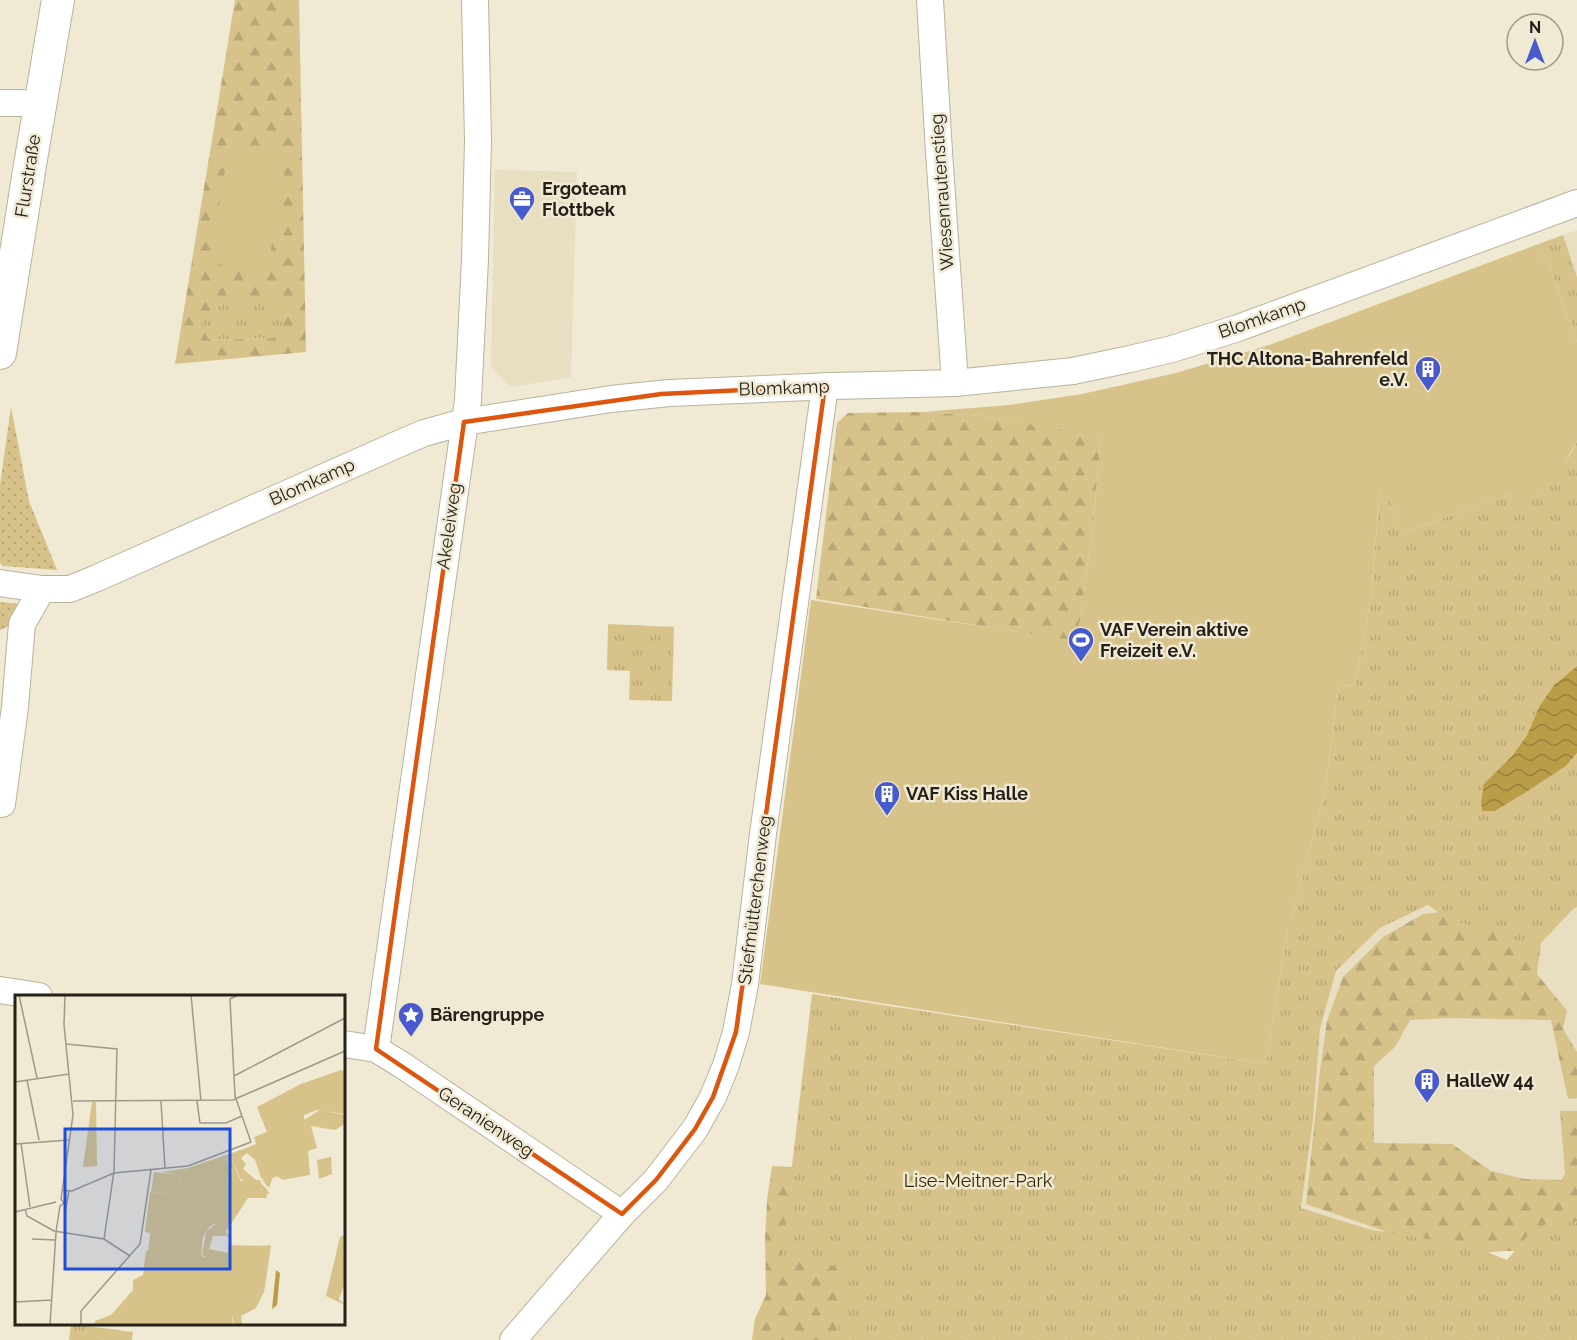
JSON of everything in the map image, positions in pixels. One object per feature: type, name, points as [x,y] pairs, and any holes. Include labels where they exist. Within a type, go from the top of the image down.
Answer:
[{"type":"street","name":"Flurstraße","points":[[0,353],[58,0]]},
{"type":"street","name":"Akeleiweg","points":[[376,1049],[468,400],[478,141],[475,0]]},
{"type":"street","name":"Wiesenrautenstieg","points":[[930,0],[955,383]]},
{"type":"street","points":[[0,103],[40,106]]},
{"type":"street","name":"Blomkamp","points":[[0,583],[42,589],[70,589],[404,441],[464,422],[611,399],[661,394],[825,386],[955,383],[1073,371],[1172,349],[1248,324],[1577,203]]},
{"type":"street","name":"Stiefmütterchenweg","points":[[513,1340],[622,1214],[656,1180],[695,1129],[726,1065],[736,1032],[745,984],[825,386]]},
{"type":"street","points":[[2,804],[15,708],[22,624],[42,589]]},
{"type":"street","points":[[0,990],[32,995]]},
{"type":"street","name":"Geranienweg","points":[[345,1044],[376,1049],[622,1214]]},
{"type":"highlighted area","points":[[825,386],[736,1032],[713,1097],[695,1129],[656,1180],[622,1214],[376,1049],[464,422],[661,394]]},
{"type":"shaded area","points":[[495,170],[577,172],[571,377],[511,387],[491,367]]},
{"type":"shaded area","points":[[1577,230],[1577,277],[1563,235]]},
{"type":"shaded area","points":[[1429,905],[1555,919],[1577,907],[1577,1222],[1469,1234],[1368,1229],[1301,1208],[1313,1120],[1320,1029],[1336,971],[1380,928]]},
{"type":"green space","points":[[235,0],[299,0],[306,352],[175,364]],"holes":[[[210,310],[273,338],[210,340]]]},
{"type":"green space","points":[[230,143],[288,152],[267,272],[209,263]]},
{"type":"green space","points":[[1563,235],[1577,277],[1577,342],[1549,264],[1533,246]]},
{"type":"green space","name":"VAF Verein aktive Freizeit e.V.","points":[[1533,246],[1549,264],[1577,342],[1577,441],[1553,480],[1540,491],[1511,491],[1511,494],[1402,533],[1386,490],[1380,489],[1371,597],[1355,686],[1338,685],[1326,788],[1287,933],[1266,1064],[760,984],[811,600],[1077,641],[1093,527],[1101,437],[984,416],[922,412],[1009,405],[1082,394],[1176,373],[1269,345]]},
{"type":"green space","points":[[261,296],[272,302],[281,317],[280,332],[273,338],[210,340],[202,323],[205,316],[218,306],[244,297]]},
{"type":"green space","points":[[11,407],[29,501],[57,570],[3,566],[0,563],[0,485]]},
{"type":"green space","points":[[922,412],[984,416],[1101,436],[1093,527],[1077,642],[816,599],[837,423],[848,413]]},
{"type":"green space","name":"Lise-Meitner-Park","points":[[1577,441],[1577,666],[1554,685],[1540,705],[1527,735],[1512,756],[1482,811],[1495,811],[1528,791],[1566,766],[1577,753],[1577,907],[1555,919],[1520,948],[1511,935],[1449,920],[1428,905],[1380,928],[1336,971],[1320,1029],[1313,1120],[1301,1208],[1368,1229],[1475,1247],[1507,1260],[1530,1233],[1546,1224],[1577,1221],[1577,1340],[838,1340],[844,1267],[781,1260],[812,994],[1266,1064],[1287,933],[1326,788],[1338,685],[1355,686],[1371,597],[1380,489],[1386,489],[1402,533],[1511,494],[1510,491],[1540,491],[1561,468]]},
{"type":"green space","points":[[0,602],[20,604],[18,622],[0,630]]},
{"type":"green space","points":[[608,624],[674,627],[672,701],[629,700],[630,671],[607,670]]},
{"type":"green space","points":[[1577,905],[1541,943],[1537,974],[1567,1011],[1563,1029],[1577,1052],[1577,1098],[1568,1099],[1551,1020],[1450,1018],[1410,1020],[1395,1047],[1374,1066],[1374,1143],[1452,1144],[1491,1171],[1524,1179],[1562,1180],[1565,1173],[1560,1111],[1577,1111],[1577,1248],[1444,1256],[1410,1241],[1306,1204],[1327,1021],[1343,977],[1383,937],[1423,914],[1472,909]]},
{"type":"green space","points":[[772,1166],[865,1170],[920,1340],[752,1340],[755,1319],[766,1295],[765,1240]]},
{"type":"green space","points":[[71,1325],[133,1332],[132,1340],[69,1340]]},
{"type":"water","points":[[1577,666],[1577,753],[1566,766],[1528,791],[1495,811],[1482,811],[1484,784],[1512,756],[1527,735],[1540,705],[1554,685]]},
{"type":"place","name":"Ergoteam Flottbek","points":[[522,222]]},
{"type":"place","name":"THC Altona-Bahrenfeld e.V.","points":[[1428,392]]},
{"type":"place","name":"VAF Verein aktive Freizeit e.V.","points":[[1081,663]]},
{"type":"place","name":"VAF Kiss Halle","points":[[887,817]]},
{"type":"place","name":"Bärengruppe","points":[[411,1038]]},
{"type":"place","name":"HalleW 44","points":[[1427,1104]]}]
